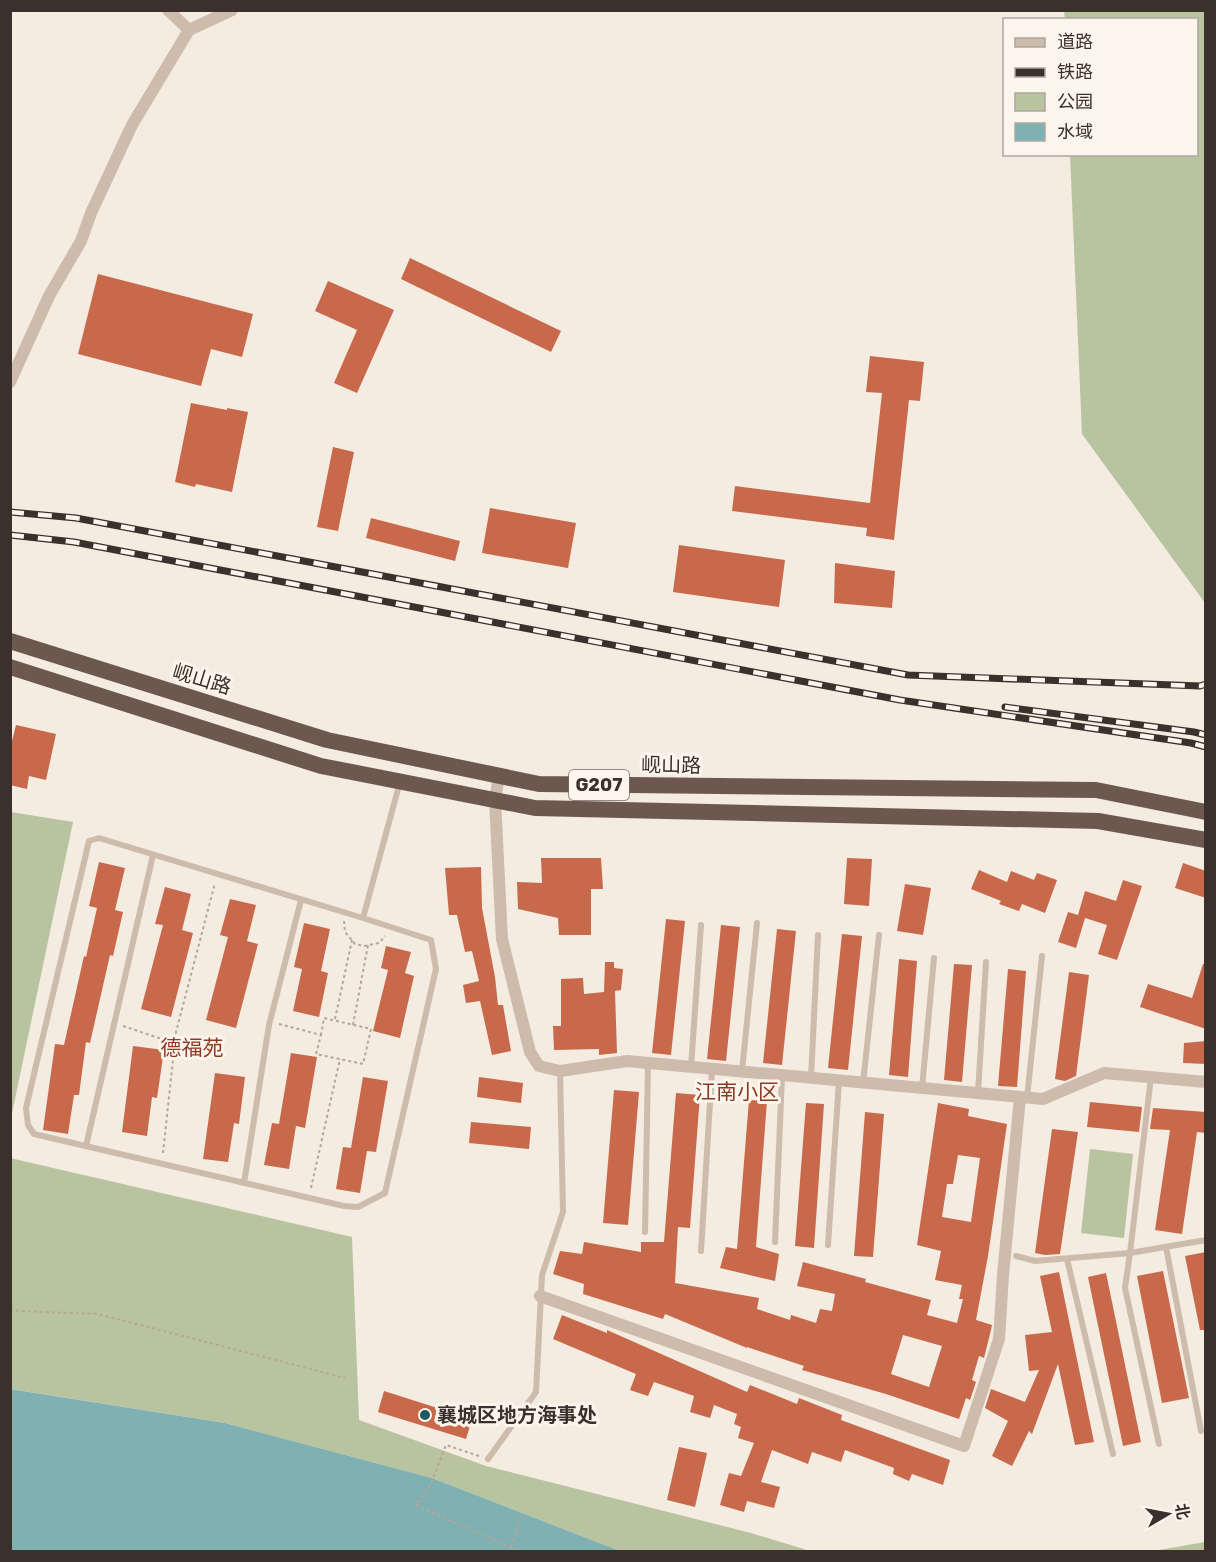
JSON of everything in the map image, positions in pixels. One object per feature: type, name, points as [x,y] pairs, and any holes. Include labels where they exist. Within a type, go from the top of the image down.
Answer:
[{"type":"highway","name":"岘山路","points":[[10,641],[327,740],[539,784],[1096,790],[1206,812]]},
{"type":"highway","name":"G207","points":[[10,667],[321,766],[535,808],[1098,821],[1206,840]]},
{"type":"street","points":[[168,10],[189,30]]},
{"type":"street","points":[[10,382],[49,296],[81,241],[91,213],[132,125],[189,30],[232,10]]},
{"type":"street","points":[[499,776],[495,800],[502,939],[530,1052],[540,1066],[560,1071],[627,1061],[1042,1099],[1104,1073],[1206,1082]]},
{"type":"street","points":[[540,1296],[964,1446],[999,1339],[1003,1275],[1024,1097]]},
{"type":"lane","points":[[363,918],[400,782]]},
{"type":"lane","points":[[99,838],[343,912],[431,940],[436,969],[385,1193],[358,1207],[344,1206],[34,1134],[28,1125],[26,1108],[89,842],[99,838]]},
{"type":"lane","points":[[86,1146],[153,855]]},
{"type":"lane","points":[[244,1183],[270,1021],[301,900]]},
{"type":"lane","points":[[742,1071],[757,923]]},
{"type":"lane","points":[[691,1067],[701,925]]},
{"type":"lane","points":[[811,1078],[818,935]]},
{"type":"lane","points":[[863,1083],[879,935]]},
{"type":"lane","points":[[1024,1097],[1041,956]]},
{"type":"lane","points":[[922,1088],[934,958]]},
{"type":"lane","points":[[978,1093],[986,962]]},
{"type":"lane","points":[[645,1232],[648,1063]]},
{"type":"lane","points":[[701,1251],[712,1068]]},
{"type":"lane","points":[[488,1459],[536,1392],[542,1275],[563,1212],[560,1071]]},
{"type":"lane","points":[[775,1242],[782,1075]]},
{"type":"lane","points":[[1152,1077],[1125,1288],[1159,1444]]},
{"type":"lane","points":[[828,1245],[840,1080]]},
{"type":"lane","points":[[1016,1256],[1035,1261],[1130,1253],[1206,1240]]},
{"type":"lane","points":[[1166,1246],[1201,1431]]},
{"type":"lane","points":[[1067,1258],[1113,1454]]},
{"type":"path","points":[[162,1164],[176,1032],[217,874]]},
{"type":"path","points":[[343,912],[345,932],[355,944],[364,946],[379,943],[392,927]]},
{"type":"path","points":[[334,1020],[352,940]]},
{"type":"path","points":[[353,1025],[369,945]]},
{"type":"path","points":[[324,1018],[353,1025],[371,1029],[363,1064],[316,1054],[324,1018]]},
{"type":"path","points":[[270,1021],[321,1035]]},
{"type":"path","points":[[114,1023],[174,1043]]},
{"type":"path","points":[[309,1198],[340,1059]]},
{"type":"path","points":[[10,1309],[98,1314],[345,1378]]},
{"type":"path","points":[[488,1459],[446,1445],[430,1486],[416,1505],[521,1551]]},
{"type":"path","points":[[510,1547],[522,1517]]},
{"type":"green space","points":[[1064,11],[1205,11],[1205,603],[1082,434],[1070,156],[1198,156],[1198,18],[1065,18]]},
{"type":"green space","points":[[10,812],[73,822],[11,1118]]},
{"type":"green space","points":[[1090,1149],[1133,1154],[1124,1238],[1081,1233]]},
{"type":"green space","points":[[10,1158],[352,1237],[359,1420],[486,1466],[751,1533],[810,1551],[620,1551],[432,1478],[225,1423],[11,1389]]},
{"type":"green space","points":[[1205,1542],[1205,1551],[1153,1551]]},
{"type":"water","points":[[10,1389],[225,1423],[432,1478],[620,1551],[11,1551]]},
{"type":"building","points":[[410,258],[561,331],[551,352],[401,279]]},
{"type":"building","points":[[98,274],[253,314],[242,357],[211,349],[201,386],[78,354]]},
{"type":"building","points":[[328,281],[394,310],[357,393],[334,383],[357,330],[315,311]]},
{"type":"building","points":[[870,356],[924,362],[920,401],[909,400],[894,540],[866,536],[867,528],[732,511],[735,486],[870,503],[882,393],[866,392]]},
{"type":"building","points":[[191,403],[248,412],[232,492],[175,482]]},
{"type":"building","points":[[333,447],[354,452],[338,531],[317,527]]},
{"type":"building","points":[[490,508],[576,523],[568,568],[482,553]]},
{"type":"building","points":[[371,518],[460,541],[455,561],[366,538]]},
{"type":"building","points":[[679,545],[785,560],[779,607],[673,592]]},
{"type":"building","points":[[835,563],[895,571],[892,608],[834,603]]},
{"type":"building","points":[[16,725],[56,734],[46,780],[29,776],[27,789],[10,785],[10,749]]},
{"type":"building","points":[[541,858],[601,858],[603,889],[591,889],[591,935],[559,935],[558,918],[518,909],[517,882],[542,883]]},
{"type":"building","points":[[847,858],[872,859],[869,906],[844,904]]},
{"type":"building","points":[[99,862],[125,868],[115,910],[123,912],[113,956],[110,955],[90,1043],[86,1042],[79,1095],[74,1095],[68,1134],[43,1130],[55,1044],[64,1045],[97,908],[89,906]]},
{"type":"building","points":[[1183,863],[1206,871],[1206,898],[1175,888]]},
{"type":"building","points":[[481,867],[482,908],[498,1005],[503,1005],[511,1051],[492,1055],[480,1001],[466,1003],[463,985],[479,981],[472,951],[465,952],[457,915],[449,915],[445,868]]},
{"type":"building","points":[[979,870],[1007,882],[1011,871],[1034,880],[1037,873],[1057,880],[1045,913],[1022,904],[1019,911],[999,904],[1001,901],[971,889]]},
{"type":"building","points":[[1123,880],[1142,886],[1117,960],[1098,954],[1107,925],[1085,918],[1076,948],[1058,942],[1068,912],[1078,915],[1085,891],[1116,901]]},
{"type":"building","points":[[905,884],[931,888],[923,935],[897,931]]},
{"type":"building","points":[[165,887],[191,894],[182,930],[193,933],[171,1017],[141,1009],[163,925],[155,924]]},
{"type":"building","points":[[230,899],[256,905],[247,941],[258,944],[236,1028],[206,1020],[228,937],[220,935]]},
{"type":"building","points":[[666,919],[685,921],[671,1055],[652,1053]]},
{"type":"building","points":[[304,923],[330,929],[321,971],[328,973],[319,1017],[293,1011],[302,969],[294,967]]},
{"type":"building","points":[[721,925],[740,927],[726,1061],[707,1059]]},
{"type":"building","points":[[777,929],[796,931],[782,1065],[763,1063]]},
{"type":"building","points":[[842,934],[862,936],[848,1070],[828,1068]]},
{"type":"building","points":[[386,946],[411,952],[405,973],[414,976],[400,1038],[373,1031],[388,970],[381,968]]},
{"type":"building","points":[[899,959],[917,961],[908,1077],[889,1075]]},
{"type":"building","points":[[605,962],[614,962],[614,968],[623,969],[621,990],[615,991],[617,1053],[599,1055],[599,1049],[554,1050],[553,1026],[561,1026],[561,979],[583,978],[584,994],[604,992]]},
{"type":"building","points":[[954,964],[972,965],[962,1082],[944,1080]]},
{"type":"building","points":[[1203,964],[1206,964],[1206,1029],[1140,1007],[1148,984],[1192,998]]},
{"type":"building","points":[[1008,969],[1026,971],[1017,1087],[998,1086]]},
{"type":"building","points":[[1069,972],[1089,975],[1076,1076],[1065,1081],[1055,1079]]},
{"type":"building","points":[[1206,1041],[1206,1064],[1183,1063],[1184,1043]]},
{"type":"building","points":[[133,1046],[164,1050],[157,1098],[152,1097],[147,1136],[122,1132]]},
{"type":"building","points":[[291,1053],[317,1057],[305,1128],[296,1126],[289,1169],[264,1165],[272,1123],[279,1124]]},
{"type":"building","points":[[215,1073],[245,1077],[239,1124],[234,1123],[228,1162],[203,1159]]},
{"type":"building","points":[[363,1077],[388,1081],[376,1152],[367,1151],[360,1193],[336,1189],[343,1147],[351,1148]]},
{"type":"building","points":[[479,1077],[523,1083],[521,1103],[477,1097]]},
{"type":"building","points":[[614,1090],[639,1092],[628,1225],[603,1223]]},
{"type":"building","points":[[676,1093],[700,1095],[690,1228],[678,1227],[675,1283],[759,1298],[757,1309],[790,1320],[791,1315],[816,1323],[820,1309],[832,1311],[835,1294],[797,1286],[803,1262],[931,1300],[927,1315],[957,1323],[963,1299],[959,1299],[962,1285],[935,1280],[941,1251],[917,1245],[938,1103],[969,1109],[968,1116],[1007,1124],[988,1256],[976,1320],[992,1325],[984,1358],[979,1356],[972,1380],[976,1382],[970,1400],[966,1398],[959,1419],[886,1394],[802,1370],[804,1366],[747,1348],[665,1314],[663,1319],[583,1294],[584,1284],[553,1274],[560,1251],[582,1254],[584,1242],[641,1252],[641,1242],[664,1242]],"holes":[[[958,1155],[980,1158],[971,1222],[942,1217],[947,1184],[953,1184]],[[903,1335],[942,1346],[929,1387],[891,1374]]]},
{"type":"building","points":[[749,1100],[767,1101],[756,1247],[779,1254],[775,1281],[720,1268],[726,1247],[737,1249]]},
{"type":"building","points":[[1090,1102],[1142,1107],[1139,1132],[1087,1127]]},
{"type":"building","points":[[806,1103],[824,1104],[814,1248],[795,1246]]},
{"type":"building","points":[[1153,1108],[1206,1112],[1206,1133],[1197,1132],[1182,1234],[1155,1230],[1170,1130],[1150,1129]]},
{"type":"building","points":[[865,1112],[884,1114],[873,1257],[854,1256]]},
{"type":"building","points":[[471,1122],[531,1127],[529,1149],[469,1143]]},
{"type":"building","points":[[1052,1129],[1078,1132],[1060,1254],[1045,1255],[1035,1253]]},
{"type":"building","points":[[1206,1252],[1206,1330],[1200,1330],[1185,1256]]},
{"type":"building","points":[[1163,1271],[1189,1398],[1162,1403],[1137,1276]]},
{"type":"building","points":[[1059,1272],[1094,1442],[1075,1445],[1058,1364],[1032,1434],[1029,1431],[1012,1466],[992,1456],[1008,1421],[985,1408],[991,1389],[1025,1402],[1039,1370],[1029,1371],[1025,1335],[1052,1332],[1040,1276]]},
{"type":"building","points":[[1106,1273],[1141,1442],[1123,1446],[1088,1277]]},
{"type":"building","points":[[562,1315],[607,1333],[607,1330],[747,1392],[750,1385],[797,1404],[799,1398],[842,1415],[841,1420],[950,1460],[943,1485],[912,1474],[909,1481],[893,1474],[894,1468],[845,1450],[841,1462],[812,1452],[808,1464],[772,1450],[761,1482],[780,1487],[774,1508],[747,1501],[744,1512],[720,1505],[729,1473],[741,1476],[754,1443],[738,1438],[741,1427],[734,1424],[737,1414],[714,1405],[710,1418],[690,1412],[694,1396],[654,1382],[648,1396],[630,1390],[636,1374],[553,1339]]},
{"type":"building","name":"襄城区地方海事处","points":[[384,1391],[472,1419],[466,1439],[378,1412]]},
{"type":"building","points":[[679,1447],[707,1453],[695,1507],[667,1500]]},
{"type":"railway","points":[[10,512],[76,518],[908,675],[1200,686],[1206,684]]},
{"type":"railway","points":[[10,535],[74,542],[900,700],[1206,747]]},
{"type":"railway","points":[[1005,707],[1206,735]]},
{"type":"place","name":"襄城区地方海事处","points":[[425,1415]]},
{"type":"district","name":"德福苑","points":[[192,1048]]},
{"type":"district","name":"江南小区","points":[[737,1092]]}]
